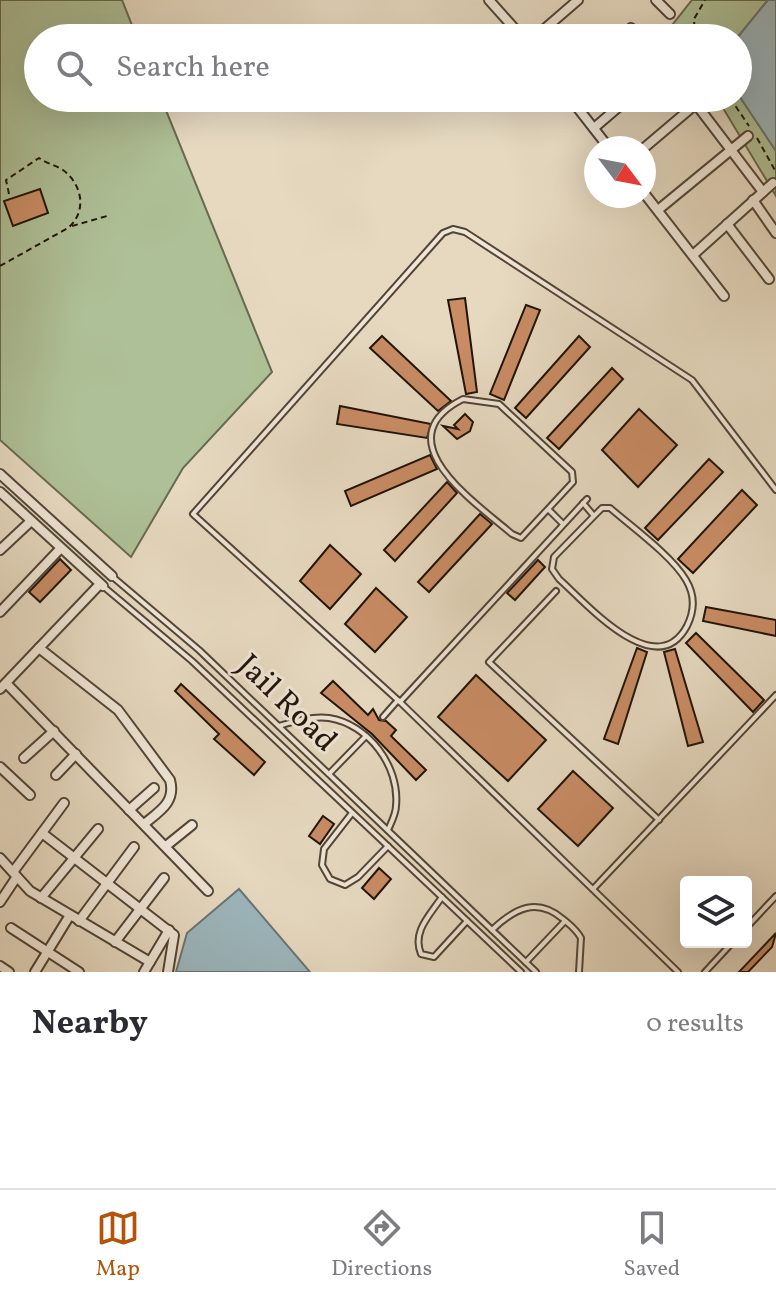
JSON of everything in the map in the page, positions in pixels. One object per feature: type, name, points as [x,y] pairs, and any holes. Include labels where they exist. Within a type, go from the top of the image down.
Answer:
[{"type":"street","points":[[489,0],[510,24]]},
{"type":"street","points":[[550,24],[578,0]]},
{"type":"street","points":[[656,0],[670,14]]},
{"type":"street","points":[[581,112],[600,136]]},
{"type":"street","points":[[594,128],[613,112]]},
{"type":"street","points":[[656,138],[687,112]]},
{"type":"street","points":[[707,112],[763,192]]},
{"type":"street","points":[[658,210],[748,136]]},
{"type":"street","points":[[693,255],[773,183]]},
{"type":"street","points":[[753,200],[776,233]]},
{"type":"street","points":[[656,208],[724,296]]},
{"type":"street","points":[[727,224],[769,279]]},
{"type":"street","name":"Jail Road","points":[[0,474],[112,576]]},
{"type":"street","points":[[0,492],[102,586],[3,686],[54,731],[208,891]]},
{"type":"street","points":[[0,550],[31,521]]},
{"type":"street","points":[[0,612],[60,549]]},
{"type":"street","points":[[39,648],[118,710],[170,780],[173,794],[168,803],[144,824]]},
{"type":"street","points":[[24,758],[54,731]]},
{"type":"street","points":[[56,775],[76,754]]},
{"type":"street","points":[[0,767],[30,795]]},
{"type":"street","points":[[129,810],[154,788]]},
{"type":"street","points":[[0,902],[64,803]]},
{"type":"street","points":[[166,846],[192,825]]},
{"type":"street","points":[[41,898],[98,829]]},
{"type":"street","points":[[42,833],[174,935],[168,972]]},
{"type":"street","points":[[79,921],[134,847]]},
{"type":"street","points":[[0,858],[41,898],[150,962]]},
{"type":"street","points":[[115,942],[164,878]]},
{"type":"street","points":[[35,972],[70,915]]},
{"type":"street","points":[[11,928],[79,972]]},
{"type":"street","points":[[144,972],[169,930]]},
{"type":"street","points":[[0,966],[9,972]]},
{"type":"lane","points":[[678,972],[399,701],[193,514],[443,233],[453,229],[465,232],[692,380],[776,490]]},
{"type":"lane","points":[[463,399],[499,404],[572,472],[573,482],[548,509],[521,538],[442,473],[432,454],[434,427],[450,405],[463,399]]},
{"type":"lane","points":[[383,717],[585,501],[594,516]]},
{"type":"lane","points":[[602,508],[610,508],[685,578],[694,599],[692,615],[685,630],[671,642],[650,648],[631,641],[559,579],[552,569],[554,557],[594,516],[602,508]]},
{"type":"lane","points":[[548,509],[563,524]]},
{"type":"lane","name":"Jail Road","points":[[112,576],[199,650],[536,972]]},
{"type":"lane","points":[[102,586],[192,661],[521,972]]},
{"type":"lane","points":[[556,591],[489,662],[659,820]]},
{"type":"lane","points":[[594,888],[776,695]]},
{"type":"lane","points":[[279,726],[305,719],[328,718],[351,725],[366,736],[385,756],[394,781],[396,806],[388,831]]},
{"type":"lane","points":[[329,774],[366,736]]},
{"type":"lane","points":[[352,813],[324,849],[322,865],[330,879],[345,885],[358,877],[388,846]]},
{"type":"lane","points":[[752,922],[776,896]]},
{"type":"lane","points":[[442,897],[419,931],[416,942],[421,954],[434,957],[467,921]]},
{"type":"lane","points":[[492,930],[508,915],[537,905],[552,910],[581,938],[579,972]]},
{"type":"lane","points":[[526,962],[565,921]]},
{"type":"lane","points":[[705,972],[727,948]]},
{"type":"path","points":[[694,24],[705,0]]},
{"type":"path","points":[[0,266],[76,221],[81,194],[64,171],[39,158],[6,180],[4,187],[9,194]]},
{"type":"path","points":[[68,228],[107,216]]},
{"type":"green space","points":[[0,0],[122,0],[131,24],[24,24],[24,112],[167,112],[272,372],[183,468],[131,557],[0,440]]},
{"type":"green space","points":[[692,0],[768,0],[748,24],[673,24]]},
{"type":"green space","points":[[725,112],[750,112],[776,151],[776,196]]},
{"type":"water","points":[[768,0],[776,0],[776,151],[750,112],[752,24],[748,24]]},
{"type":"water","points":[[239,889],[310,972],[176,972],[187,933]]},
{"type":"building","points":[[40,189],[48,213],[13,226],[4,201]]},
{"type":"building","points":[[465,298],[477,392],[466,394],[448,300]]},
{"type":"building","points":[[526,305],[540,310],[504,400],[490,394]]},
{"type":"building","points":[[382,336],[451,401],[438,411],[370,348]]},
{"type":"building","points":[[579,336],[590,347],[526,418],[515,408]]},
{"type":"building","points":[[612,368],[623,379],[559,449],[547,438]]},
{"type":"building","points":[[340,406],[431,424],[427,438],[337,424]]},
{"type":"building","points":[[639,409],[677,445],[638,487],[602,450]]},
{"type":"building","points":[[465,414],[473,422],[470,431],[457,439],[443,426],[458,429],[454,425]]},
{"type":"building","points":[[430,455],[437,469],[351,506],[345,491]]},
{"type":"building","points":[[709,459],[723,472],[658,540],[645,528]]},
{"type":"building","points":[[447,482],[457,493],[395,561],[384,550]]},
{"type":"building","points":[[742,490],[757,505],[693,573],[678,559]]},
{"type":"building","points":[[480,514],[492,524],[429,592],[418,582]]},
{"type":"building","points":[[330,545],[361,574],[330,609],[300,581]]},
{"type":"building","points":[[60,559],[71,570],[40,602],[29,592]]},
{"type":"building","points":[[538,560],[545,567],[515,600],[507,593]]},
{"type":"building","points":[[376,588],[407,617],[375,652],[345,624]]},
{"type":"building","points":[[706,607],[776,620],[776,636],[703,621]]},
{"type":"building","points":[[696,633],[764,700],[753,712],[686,643]]},
{"type":"building","points":[[637,648],[647,652],[618,744],[604,739]]},
{"type":"building","points":[[675,649],[703,742],[688,746],[664,652]]},
{"type":"building","points":[[476,675],[546,740],[508,781],[438,717]]},
{"type":"building","points":[[333,681],[368,715],[373,709],[379,720],[386,721],[396,730],[391,736],[426,770],[416,780],[372,734],[321,693]]},
{"type":"building","points":[[181,684],[265,762],[254,775],[214,739],[219,734],[175,691]]},
{"type":"building","points":[[573,771],[613,808],[578,846],[538,809]]},
{"type":"building","points":[[323,816],[334,824],[320,844],[309,836]]},
{"type":"building","points":[[379,868],[391,879],[374,899],[362,888]]},
{"type":"building","points":[[776,933],[772,947],[748,972],[739,972]]}]
